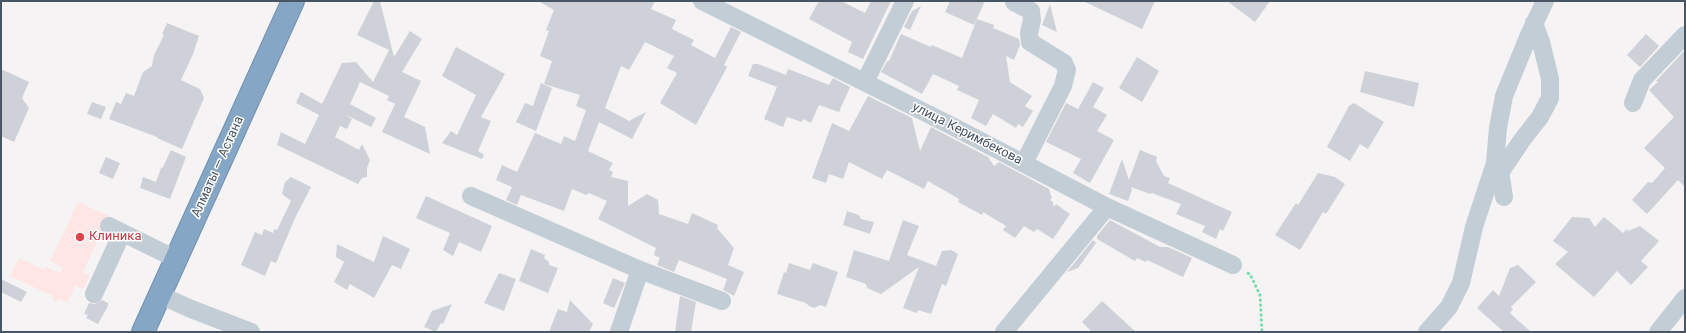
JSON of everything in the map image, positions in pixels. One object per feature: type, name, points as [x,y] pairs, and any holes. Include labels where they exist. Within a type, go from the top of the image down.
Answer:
[{"type":"highway","name":"Алматы — Астана","points":[[142,332],[293,1]]},
{"type":"street","name":"улица Керимбекова","points":[[702,1],[866,82],[1107,207],[1233,265]]},
{"type":"street","points":[[866,82],[905,1]]},
{"type":"street","points":[[1504,197],[1497,168],[1498,128],[1504,96],[1534,23],[1545,1]]},
{"type":"street","points":[[1014,2],[1027,8],[1032,15],[1029,33],[1030,42],[1064,63],[1067,70],[1063,86],[1024,163]]},
{"type":"street","points":[[1427,332],[1449,307],[1461,283],[1474,227],[1497,168],[1540,117],[1550,98],[1550,79],[1541,42],[1534,23]]},
{"type":"street","points":[[1633,103],[1642,80],[1685,35]]},
{"type":"street","points":[[471,196],[640,270],[722,301]]},
{"type":"street","points":[[1004,332],[1107,207]]},
{"type":"street","points":[[94,294],[115,229],[176,259]]},
{"type":"street","points":[[619,332],[640,270]]},
{"type":"street","points":[[160,295],[191,310],[251,332]]},
{"type":"street","points":[[1658,332],[1685,298]]},
{"type":"path","points":[[1233,265],[1250,274],[1260,295],[1262,332]]},
{"type":"shaded area","name":"Клиника","points":[[78,202],[109,216],[83,272],[90,275],[83,289],[75,286],[67,303],[58,299],[56,302],[52,300],[53,296],[10,276],[19,258],[44,270],[46,267],[60,273],[63,267],[50,261]]},
{"type":"building","points":[[374,1],[380,1],[394,57],[410,31],[422,39],[402,72],[421,81],[404,117],[425,127],[430,154],[382,132],[395,104],[387,100],[389,96],[360,82],[350,104],[376,118],[371,127],[346,115],[352,119],[347,129],[340,126],[335,137],[359,150],[362,144],[370,160],[367,168],[367,177],[362,178],[358,184],[277,145],[281,132],[305,144],[319,115],[296,103],[301,92],[322,104],[342,63],[356,62],[373,82],[389,50],[357,35]]},
{"type":"building","points":[[538,1],[655,1],[651,9],[676,20],[672,29],[694,40],[691,45],[715,58],[731,27],[741,32],[724,65],[727,67],[696,125],[660,103],[677,73],[667,68],[674,56],[645,42],[629,70],[621,66],[605,108],[629,121],[646,112],[632,139],[599,122],[588,151],[613,163],[609,170],[613,172],[611,177],[628,181],[628,206],[647,194],[658,200],[659,214],[688,224],[692,213],[718,225],[717,228],[734,248],[728,265],[744,272],[734,296],[723,290],[727,279],[679,260],[674,272],[657,265],[660,258],[654,255],[656,248],[598,219],[607,201],[589,193],[586,195],[572,189],[564,211],[521,195],[517,205],[506,200],[512,187],[496,180],[502,165],[517,172],[535,133],[561,144],[564,136],[575,141],[586,110],[576,106],[580,95],[544,84],[552,61],[540,56],[549,31],[546,30],[554,10]]},
{"type":"building","points":[[819,1],[841,1],[865,13],[871,1],[891,1],[863,59],[848,52],[852,42],[809,19]]},
{"type":"building","points":[[950,1],[985,1],[974,25],[945,12]]},
{"type":"building","points":[[1083,1],[1155,1],[1142,29]]},
{"type":"building","points":[[1227,1],[1270,1],[1255,22]]},
{"type":"building","points":[[1050,4],[1057,32],[1042,25]]},
{"type":"building","points":[[921,6],[910,30],[904,27],[912,11]]},
{"type":"building","points":[[977,19],[994,25],[993,28],[1019,39],[1020,45],[1014,60],[1006,56],[1010,82],[1032,96],[1025,106],[1033,111],[1023,127],[1018,124],[1016,128],[993,114],[986,126],[971,118],[979,100],[957,90],[959,86],[933,74],[922,94],[881,72],[888,60],[889,61],[901,34],[962,58]]},
{"type":"building","points":[[167,23],[199,36],[193,54],[181,80],[200,89],[204,98],[182,149],[157,137],[109,119],[116,102],[121,104],[126,93],[134,96],[143,72],[152,66],[154,55],[164,35],[162,34]]},
{"type":"building","points":[[1646,34],[1659,46],[1640,67],[1627,55]]},
{"type":"building","points":[[456,47],[505,74],[481,117],[491,121],[478,151],[484,155],[482,159],[442,143],[451,131],[457,135],[476,95],[442,76]]},
{"type":"building","points":[[1685,50],[1685,187],[1678,180],[1647,214],[1632,200],[1648,182],[1652,183],[1665,168],[1644,148],[1674,117],[1649,90],[1658,82],[1656,81]]},
{"type":"building","points":[[1137,57],[1159,71],[1142,102],[1119,88]]},
{"type":"building","points":[[753,64],[758,64],[786,75],[788,69],[829,85],[833,78],[850,87],[839,112],[819,105],[811,123],[803,119],[802,122],[787,117],[783,127],[764,119],[777,87],[748,76]]},
{"type":"building","points":[[1,69],[29,82],[22,98],[29,108],[14,142],[1,136]]},
{"type":"building","points":[[1365,71],[1419,83],[1414,107],[1360,92]]},
{"type":"building","points":[[1093,82],[1104,88],[1093,107],[1107,115],[1097,131],[1114,140],[1090,183],[1073,173],[1081,159],[1046,142],[1066,103],[1078,109]]},
{"type":"building","points":[[541,83],[552,88],[536,131],[516,122],[525,103],[533,106]]},
{"type":"building","points":[[868,96],[912,118],[920,151],[931,127],[988,157],[994,166],[999,162],[1049,189],[1052,198],[1050,200],[1053,202],[1054,207],[1056,204],[1070,214],[1053,239],[1037,229],[1034,232],[1024,226],[1015,238],[1003,230],[1006,226],[983,212],[982,215],[958,202],[959,199],[928,181],[924,189],[887,170],[882,179],[849,162],[843,179],[829,174],[826,183],[812,178],[832,123],[849,131]]},
{"type":"building","points":[[92,102],[106,107],[101,119],[87,114]]},
{"type":"building","points":[[1354,103],[1384,122],[1368,149],[1360,144],[1350,161],[1327,147],[1349,106]]},
{"type":"building","points":[[171,150],[186,157],[170,199],[140,188],[143,177],[156,182],[161,168],[163,167]]},
{"type":"building","points":[[1140,150],[1157,157],[1156,161],[1164,176],[1170,178],[1168,183],[1232,212],[1223,231],[1220,229],[1216,239],[1202,232],[1205,226],[1176,214],[1181,204],[1131,187],[1132,190],[1128,201],[1109,194],[1122,159],[1129,180]]},
{"type":"building","points":[[106,157],[120,163],[113,179],[99,173]]},
{"type":"building","points":[[1318,173],[1335,177],[1345,184],[1326,214],[1323,212],[1300,250],[1275,235],[1296,203],[1298,205]]},
{"type":"building","points":[[291,177],[311,187],[295,218],[276,263],[271,261],[265,276],[241,265],[255,232],[262,235],[264,229],[273,233],[274,229],[277,230],[291,201],[282,194],[285,182]]},
{"type":"building","points":[[426,196],[492,226],[481,252],[459,242],[453,256],[443,250],[450,233],[416,218]]},
{"type":"building","points":[[847,211],[859,215],[861,219],[874,222],[870,234],[843,225]]},
{"type":"building","points":[[1572,217],[1589,218],[1595,227],[1604,217],[1623,233],[1627,229],[1628,231],[1640,226],[1659,241],[1641,261],[1648,267],[1631,285],[1617,271],[1594,297],[1555,264],[1568,252],[1553,241]]},
{"type":"building","points":[[903,220],[919,226],[907,255],[936,266],[942,251],[951,250],[958,254],[946,286],[942,284],[931,314],[918,310],[917,313],[903,308],[919,267],[881,294],[867,288],[866,284],[846,277],[854,250],[889,261]]},
{"type":"building","points":[[1110,220],[1160,247],[1168,247],[1192,258],[1183,277],[1147,260],[1146,262],[1137,258],[1135,261],[1097,239],[1097,236]]},
{"type":"building","points":[[383,236],[410,249],[401,269],[392,265],[374,298],[350,284],[347,290],[334,282],[344,262],[336,257],[337,244],[374,262]]},
{"type":"building","points":[[1093,240],[1096,243],[1078,268],[1067,272]]},
{"type":"building","points":[[531,249],[545,255],[544,258],[549,262],[549,265],[558,268],[548,293],[519,281]]},
{"type":"building","points":[[789,263],[810,270],[813,263],[838,272],[826,307],[820,305],[814,308],[806,303],[777,294],[784,272],[786,273]]},
{"type":"building","points":[[1518,265],[1536,282],[1511,307],[1513,309],[1510,313],[1531,332],[1504,332],[1477,308],[1493,290],[1499,296],[1510,268]]},
{"type":"building","points":[[499,273],[516,279],[504,311],[484,303]]},
{"type":"building","points":[[613,278],[625,283],[614,308],[603,303]]},
{"type":"building","points":[[1,279],[27,292],[21,302],[1,292]]},
{"type":"building","points":[[680,296],[696,302],[691,332],[675,332]]},
{"type":"building","points":[[102,300],[108,303],[108,306],[98,324],[86,318],[88,315],[84,314],[89,303],[95,304]]},
{"type":"building","points":[[570,300],[593,324],[589,332],[549,332],[558,309],[567,312]]},
{"type":"building","points":[[1102,301],[1136,332],[1092,332],[1082,322]]},
{"type":"building","points":[[452,304],[443,324],[441,323],[436,332],[424,327],[432,311]]},
{"type":"place","name":"Клиника","points":[[80,237]]}]
